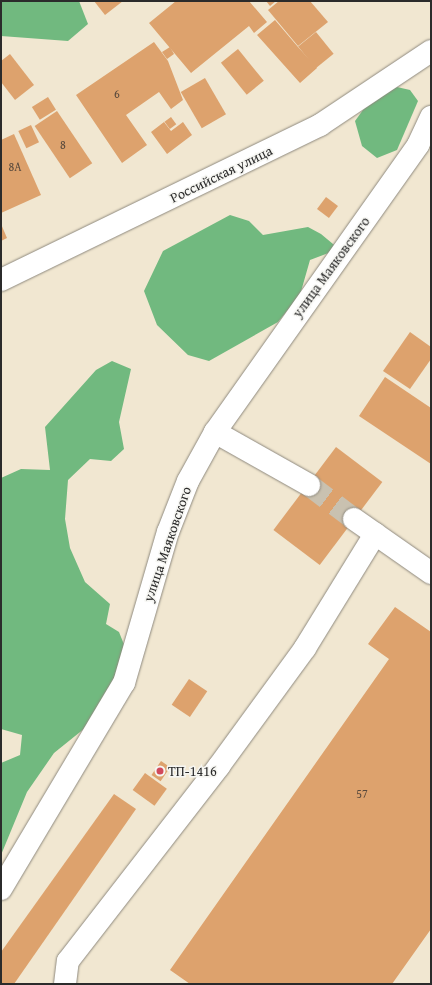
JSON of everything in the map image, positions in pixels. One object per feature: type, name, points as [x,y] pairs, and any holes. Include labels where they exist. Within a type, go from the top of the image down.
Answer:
[{"type":"street","name":"Российская улица","points":[[1,280],[320,125],[431,51]]},
{"type":"street","name":"улица Маяковского","points":[[1,889],[124,683],[168,532],[188,482],[215,432],[418,145],[431,117]]},
{"type":"street","points":[[215,432],[308,485]]},
{"type":"street","points":[[354,519],[431,573]]},
{"type":"street","points":[[66,984],[68,961],[219,766],[305,648],[376,534]]},
{"type":"green space","points":[[1,1],[79,1],[88,24],[68,41],[1,36]]},
{"type":"green space","points":[[397,87],[410,90],[418,101],[397,150],[377,158],[362,146],[355,121],[368,103]]},
{"type":"green space","points":[[230,215],[249,221],[263,235],[308,227],[321,234],[339,249],[310,260],[300,295],[278,322],[209,361],[188,355],[157,325],[144,291],[163,251]]},
{"type":"green space","points":[[112,361],[131,369],[119,422],[124,449],[111,461],[90,459],[68,480],[65,519],[70,548],[85,582],[110,604],[106,624],[119,632],[125,647],[123,673],[90,724],[54,753],[27,792],[1,855],[1,763],[20,755],[22,735],[1,729],[1,478],[21,469],[50,470],[45,427],[96,370]]},
{"type":"building","points":[[94,1],[123,1],[105,15]]},
{"type":"building","points":[[176,1],[249,1],[267,22],[254,33],[249,26],[191,73],[149,23]]},
{"type":"building","points":[[266,1],[276,1],[270,6]]},
{"type":"building","points":[[279,1],[310,1],[328,22],[298,46],[268,10]]},
{"type":"building","points":[[275,20],[317,68],[300,83],[257,35]]},
{"type":"building","points":[[316,32],[334,54],[316,68],[298,46]]},
{"type":"building","points":[[154,42],[168,61],[183,100],[171,109],[159,92],[126,115],[147,145],[122,163],[76,95]]},
{"type":"building","points":[[170,47],[174,54],[167,59],[162,52]]},
{"type":"building","points":[[238,49],[264,81],[247,95],[221,63]]},
{"type":"building","points":[[10,54],[34,85],[15,100],[1,82],[1,61]]},
{"type":"building","points":[[205,78],[226,114],[202,128],[181,92]]},
{"type":"building","points":[[48,97],[56,110],[40,120],[32,107]]},
{"type":"building","points":[[57,111],[92,163],[70,178],[35,126]]},
{"type":"building","points":[[171,117],[176,124],[170,129],[165,122]]},
{"type":"building","points":[[164,122],[171,131],[183,122],[192,135],[167,154],[151,132]]},
{"type":"building","points":[[31,125],[39,142],[26,148],[18,131]]},
{"type":"building","points":[[14,134],[41,195],[1,213],[1,140]]},
{"type":"building","points":[[326,197],[338,206],[329,218],[317,209]]},
{"type":"building","points":[[1,224],[7,238],[1,241]]},
{"type":"building","points":[[410,332],[431,347],[431,359],[410,389],[383,371]]},
{"type":"building","points":[[385,377],[431,408],[431,464],[359,416]]},
{"type":"building","points":[[336,447],[382,482],[320,565],[273,530]]},
{"type":"building","points":[[395,607],[431,632],[431,929],[392,984],[190,984],[170,970],[389,659],[368,644]]},
{"type":"building","points":[[189,679],[207,691],[190,717],[172,705]]},
{"type":"building","name":"ТП-1416","points":[[161,761],[170,767],[161,781],[151,775]]},
{"type":"building","points":[[145,773],[167,789],[154,806],[133,790]]},
{"type":"building","points":[[114,794],[136,809],[14,984],[1,984],[1,952]]},
{"type":"tunnel","points":[[309,485],[354,519]]},
{"type":"place","name":"ТП-1416","points":[[160,771]]}]
